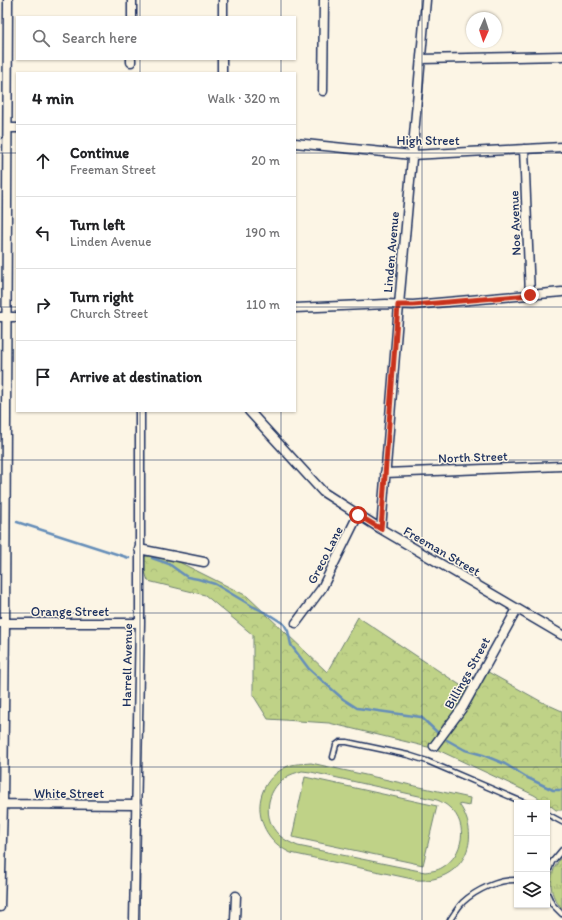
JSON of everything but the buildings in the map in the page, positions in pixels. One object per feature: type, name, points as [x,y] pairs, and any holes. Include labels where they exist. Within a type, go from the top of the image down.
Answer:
[{"type":"street","points":[[0,907],[3,623],[3,317],[8,128],[8,0]]},
{"type":"street","points":[[132,0],[132,16]]},
{"type":"street","points":[[223,0],[223,16]]},
{"type":"street","points":[[323,91],[324,0]]},
{"type":"street","name":"Linden Avenue","points":[[381,529],[398,305],[426,0]]},
{"type":"street","points":[[421,59],[562,56]]},
{"type":"street","points":[[222,60],[222,72]]},
{"type":"street","points":[[8,128],[16,128]]},
{"type":"street","name":"High Street","points":[[296,143],[412,155],[562,147]]},
{"type":"street","name":"Noe Avenue","points":[[524,149],[530,295]]},
{"type":"street","points":[[296,308],[386,304],[413,305],[562,292]]},
{"type":"street","points":[[3,317],[16,317]]},
{"type":"street","name":"Harrell Avenue","points":[[134,920],[140,623],[140,412]]},
{"type":"street","name":"Freeman Street","points":[[250,412],[323,492],[381,529],[562,635]]},
{"type":"street","name":"North Street","points":[[385,472],[562,466]]},
{"type":"street","name":"Greco Lane","points":[[296,623],[322,588],[358,515]]},
{"type":"street","points":[[139,549],[204,562]]},
{"type":"street","name":"Billings Street","points":[[434,746],[463,707],[517,609]]},
{"type":"street","name":"Orange Street","points":[[3,623],[140,623]]},
{"type":"street","name":"White Street","points":[[2,804],[137,805]]},
{"type":"street","points":[[236,896],[236,920]]},
{"type":"lane","points":[[333,757],[336,745],[340,742],[347,742],[408,755],[441,767],[517,800]]},
{"type":"lane","points":[[550,816],[562,822]]},
{"type":"lane","points":[[548,872],[552,862],[562,850]]},
{"type":"lane","points":[[450,920],[461,904],[480,890],[500,882],[514,880]]},
{"type":"lane","points":[[550,900],[552,904],[562,914]]},
{"type":"green space","points":[[140,556],[167,556],[247,596],[327,672],[358,617],[466,689],[481,668],[542,702],[562,711],[562,810],[556,810],[550,805],[550,800],[542,800],[436,749],[329,723],[268,719],[253,695],[253,635],[205,595],[148,581]]},
{"type":"green space","points":[[311,763],[470,798],[469,806],[459,804],[466,818],[469,831],[469,845],[464,857],[457,867],[446,874],[433,879],[417,880],[291,853],[278,845],[269,835],[263,823],[260,811],[261,798],[265,786],[274,775],[286,767],[295,764]],"holes":[[[302,771],[437,800],[444,803],[456,815],[460,822],[461,839],[455,855],[450,862],[441,868],[434,871],[425,872],[298,846],[285,840],[279,835],[270,821],[268,813],[270,797],[279,783],[287,777]]]},
{"type":"green space","points":[[305,777],[437,806],[423,865],[292,837]]},
{"type":"green space","points":[[562,856],[562,908],[553,896],[551,882],[554,869]]},
{"type":"waterway","points":[[17,522],[129,558]]},
{"type":"waterway","points":[[152,558],[169,564],[187,577],[215,584],[284,624],[288,631],[291,645],[309,669],[343,699],[357,708],[421,717],[437,732]]},
{"type":"waterway","points":[[447,740],[465,750],[483,755],[505,764],[528,778],[553,790],[562,790]]},
{"type":"route","points":[[358,515],[381,529],[398,305],[530,295]]}]
